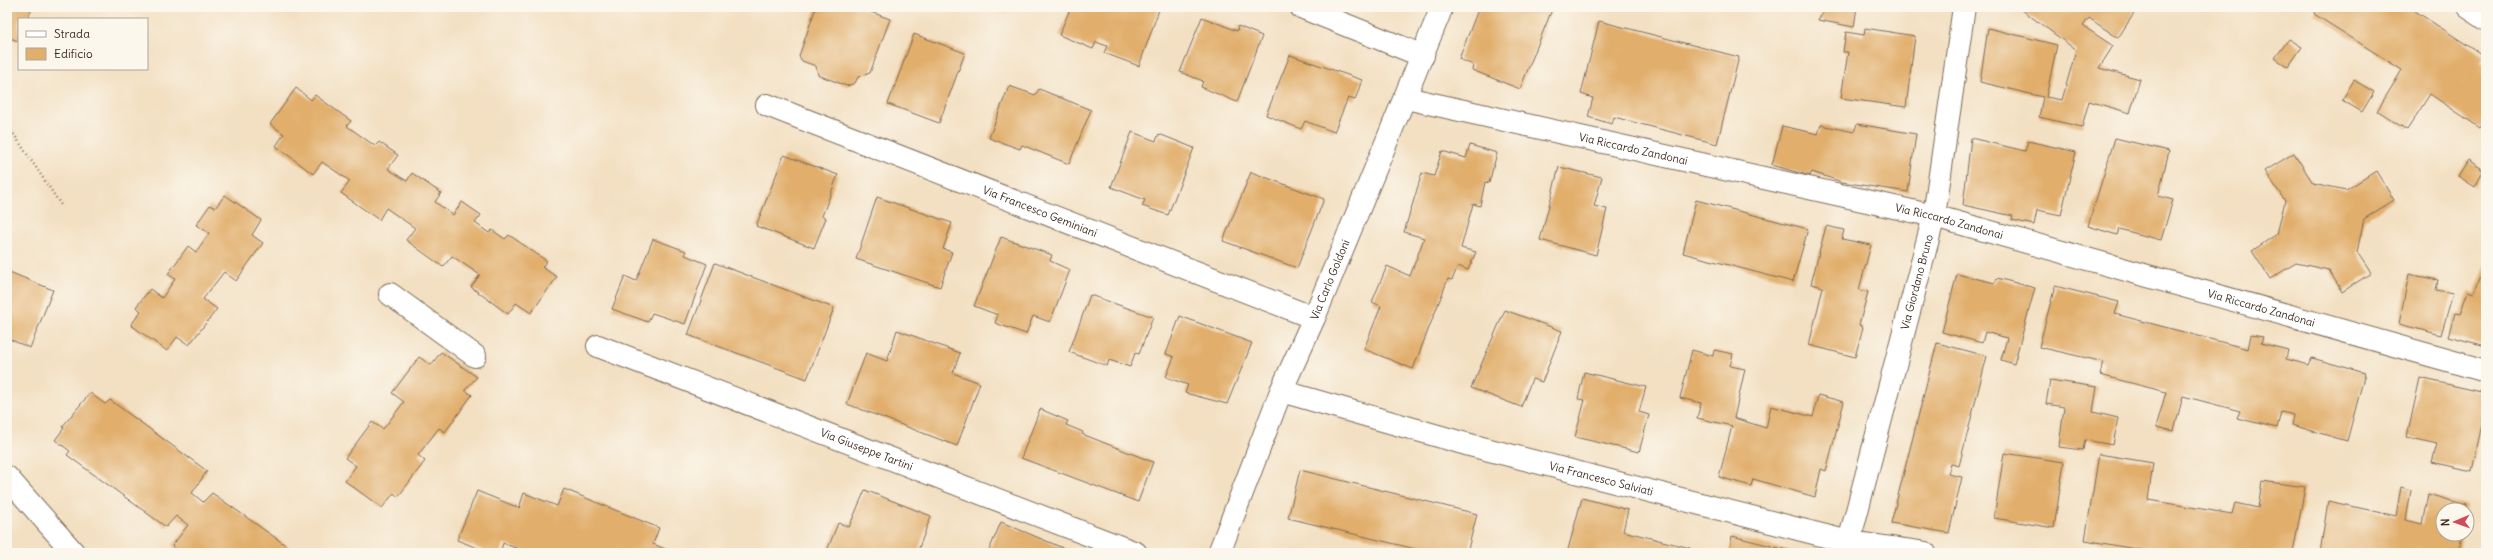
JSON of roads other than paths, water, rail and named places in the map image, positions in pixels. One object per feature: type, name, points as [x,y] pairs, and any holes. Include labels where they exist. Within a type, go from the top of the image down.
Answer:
[{"type":"street","points":[[1301,7],[1422,56]]},
{"type":"street","name":"Via Carlo Goldoni","points":[[1219,553],[1281,391],[1314,318],[1406,98],[1442,7]]},
{"type":"street","name":"Via Giordano Bruno","points":[[1848,548],[1934,216],[1964,7]]},
{"type":"street","points":[[2468,7],[2486,19]]},
{"type":"street","name":"Via Riccardo Zandonai","points":[[1406,98],[1934,216],[2486,371]]},
{"type":"street","name":"Via Francesco Geminiani","points":[[766,105],[1314,318]]},
{"type":"street","points":[[390,294],[475,356]]},
{"type":"street","name":"Via Giuseppe Tartini","points":[[598,346],[1136,553]]},
{"type":"street","name":"Via Francesco Salviati","points":[[1281,391],[1466,444],[1848,548],[1924,553]]},
{"type":"street","points":[[7,477],[74,553]]}]
